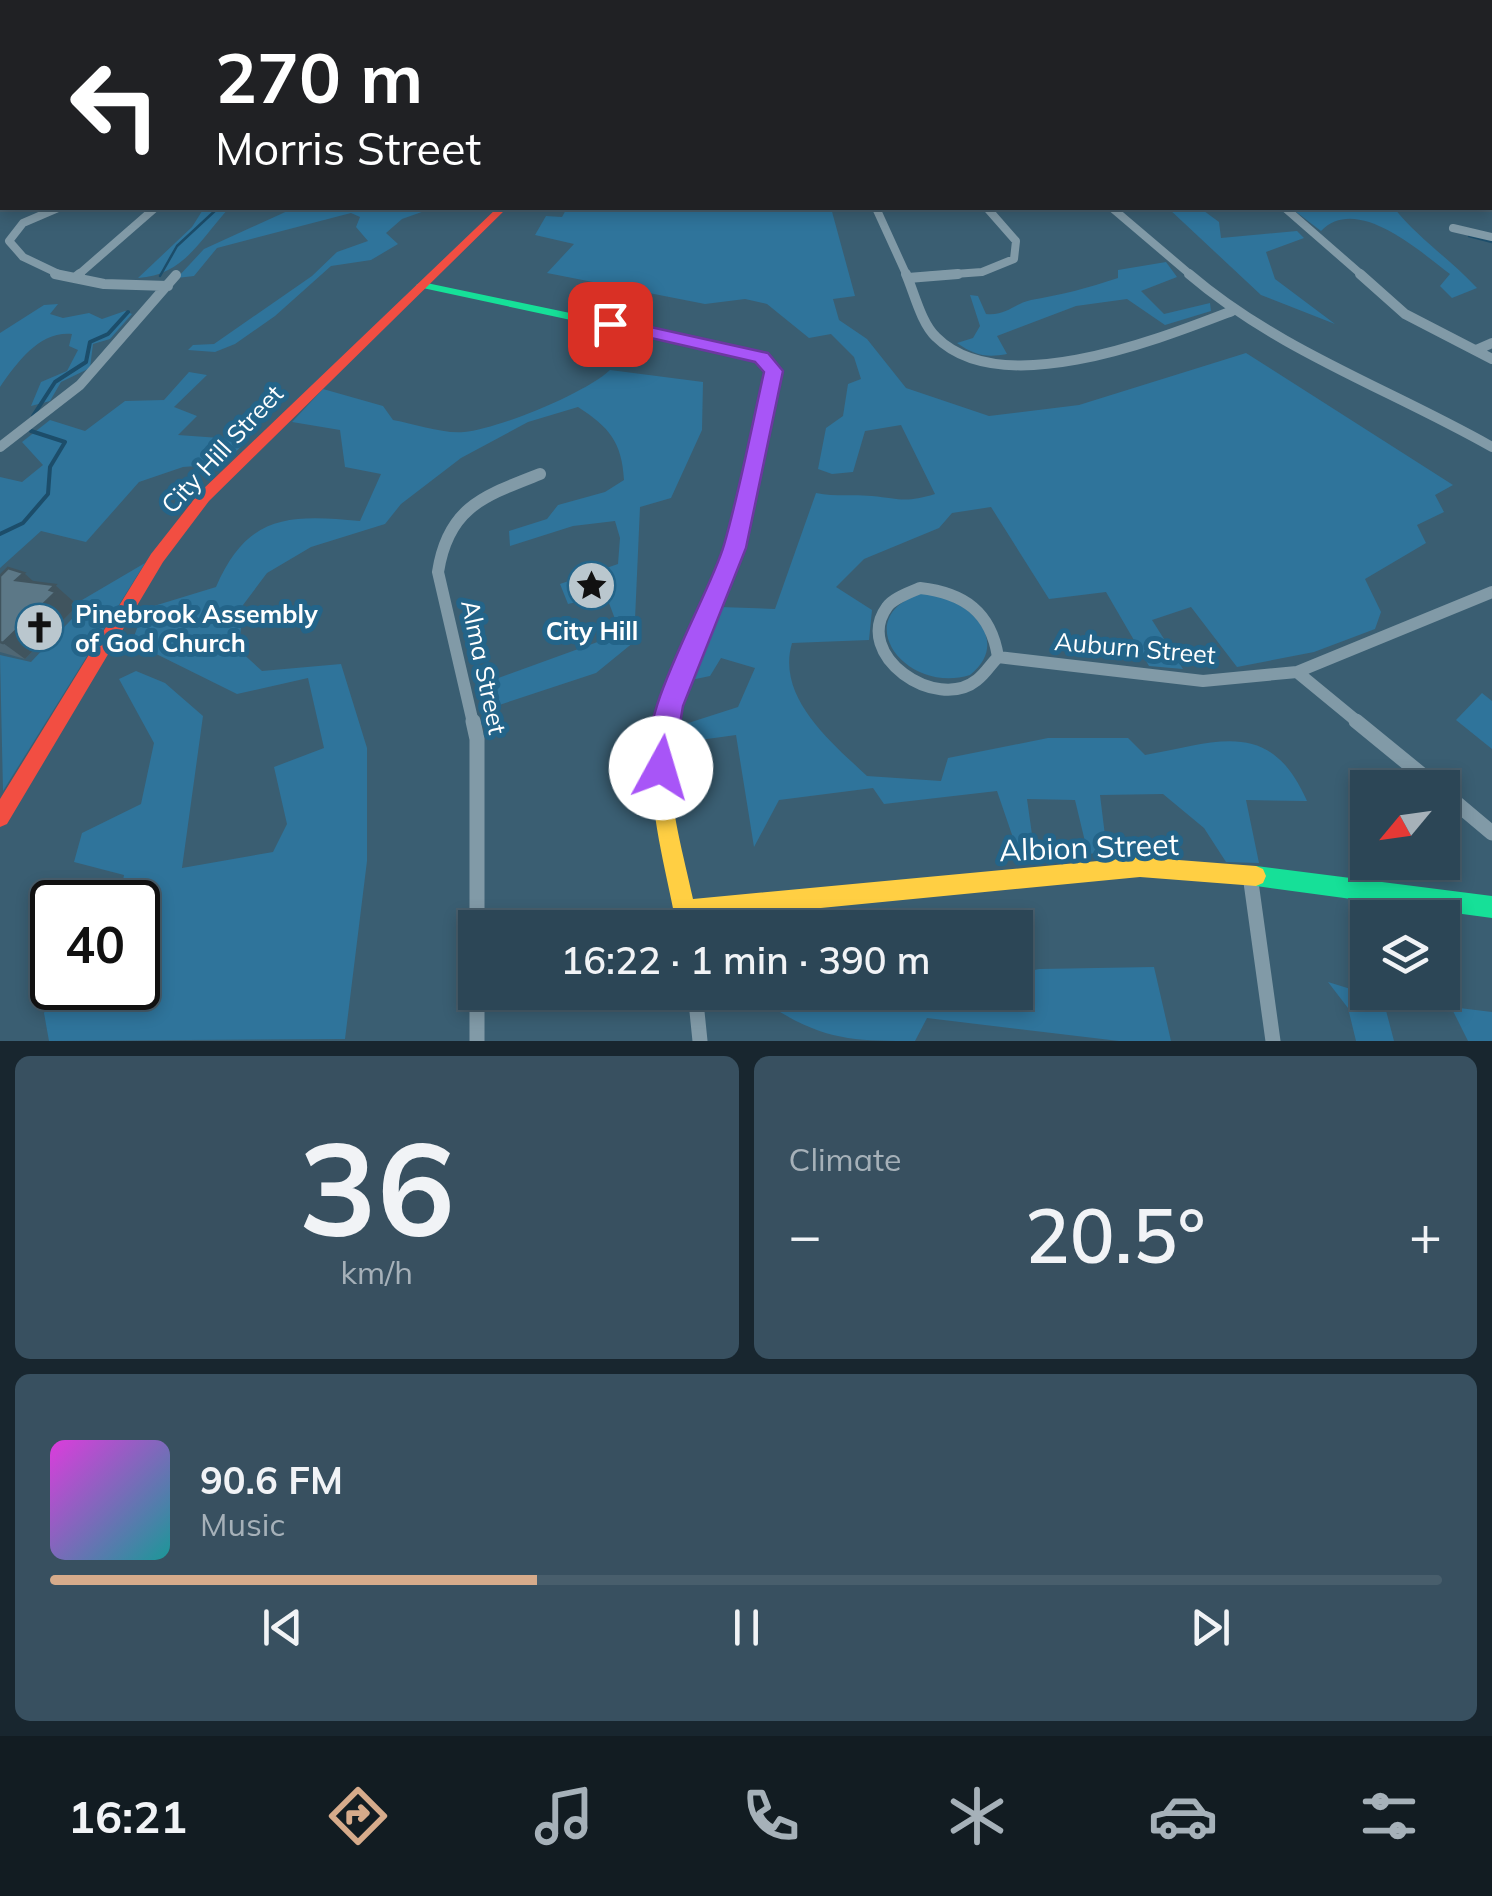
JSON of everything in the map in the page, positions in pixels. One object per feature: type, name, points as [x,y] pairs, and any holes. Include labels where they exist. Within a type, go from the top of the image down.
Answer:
[{"type":"street","points":[[53,210],[26,221],[9,241],[42,271],[75,278],[168,286]]},
{"type":"street","points":[[75,278],[153,210]]},
{"type":"street","name":"City Hill Street","points":[[1,810],[156,558],[204,497],[500,210]]},
{"type":"street","points":[[877,210],[933,336],[945,350],[1003,367],[1153,341],[1232,311]]},
{"type":"street","points":[[908,278],[982,272],[1014,259],[1016,242],[990,210]]},
{"type":"street","points":[[1114,210],[1232,311],[1294,348],[1412,402],[1492,447]]},
{"type":"street","points":[[1287,210],[1405,314],[1492,359]]},
{"type":"street","points":[[1453,228],[1492,237]]},
{"type":"street","points":[[0,447],[65,400],[176,275]]},
{"type":"street","points":[[422,286],[761,357],[774,371],[735,548],[670,706],[662,739],[661,768],[686,910]]},
{"type":"street","points":[[1476,350],[1492,342]]},
{"type":"street","name":"Alma Street","points":[[477,910],[477,739],[438,572],[440,547],[448,528],[472,504],[540,474]]},
{"type":"street","points":[[920,588],[946,590],[973,603],[992,624],[998,657],[978,682],[952,690],[924,687],[885,658],[878,641],[880,614],[902,592],[920,588]]},
{"type":"street","name":"Auburn Street","points":[[998,657],[1202,682],[1297,672],[1492,592]]},
{"type":"street","points":[[1297,672],[1417,770]]},
{"type":"street","points":[[1460,806],[1492,833]]},
{"type":"street","name":"Albion Street","points":[[686,910],[1140,867],[1250,875],[1492,908]]},
{"type":"street","points":[[1250,875],[1273,1041]]},
{"type":"street","points":[[477,1010],[477,1041]]},
{"type":"street","points":[[697,1010],[700,1041]]},
{"type":"shaded area","points":[[203,210],[227,210],[179,263],[138,278],[192,227]]},
{"type":"shaded area","points":[[290,210],[427,210],[402,219],[386,233],[398,244],[371,260],[331,266],[275,316],[235,344],[215,352],[188,350],[193,345],[214,344],[312,276],[337,252],[368,241],[356,227],[360,217],[351,213],[217,248],[194,276],[177,278],[204,249]]},
{"type":"shaded area","points":[[566,210],[832,210],[855,296],[833,299],[839,320],[867,339],[906,388],[989,416],[1079,405],[1246,353],[1453,485],[1435,495],[1444,512],[1417,525],[1426,543],[1365,579],[1381,612],[1375,629],[1314,652],[1237,667],[1191,607],[1152,620],[1183,669],[1149,666],[1106,592],[1049,599],[991,507],[952,513],[939,528],[864,559],[836,587],[872,610],[869,640],[792,643],[789,663],[799,700],[823,733],[867,776],[941,781],[948,758],[1048,738],[1128,738],[1145,755],[1219,742],[1259,746],[1292,774],[1307,801],[1246,800],[1259,863],[1226,862],[1204,828],[1163,794],[1100,795],[1107,852],[1088,854],[1075,800],[1027,799],[1036,863],[1022,864],[997,791],[884,804],[873,788],[779,800],[754,847],[736,735],[678,743],[679,726],[738,707],[755,668],[721,658],[710,676],[691,680],[720,607],[775,609],[816,493],[903,499],[935,494],[901,425],[865,431],[853,472],[832,474],[818,469],[826,428],[843,416],[848,384],[861,379],[854,357],[831,334],[809,338],[767,304],[745,299],[705,304],[547,273],[574,244],[535,235],[546,216],[562,217]]},
{"type":"shaded area","points":[[1170,210],[1203,210],[1219,222],[1221,238],[1297,231],[1304,238],[1266,252],[1275,279],[1335,324],[1261,295]]},
{"type":"shaded area","points":[[1294,210],[1396,210],[1477,288],[1452,298],[1440,286],[1450,274],[1405,241],[1369,222],[1336,221],[1321,231]]},
{"type":"shaded area","points":[[1166,262],[1177,277],[1141,291],[1164,314],[1210,303],[1211,311],[1165,325],[1127,299],[1076,306],[997,336],[1007,354],[981,354],[957,343],[973,338],[980,326],[970,295],[978,296],[986,314],[999,313],[1025,302],[1118,278],[1118,270]]},
{"type":"shaded area","points":[[58,304],[50,314],[63,318],[89,313],[102,319],[125,311],[132,314],[110,339],[93,344],[90,368],[61,382],[50,401],[31,406],[41,382],[67,371],[78,350],[69,346],[72,334],[60,334],[40,343],[22,358],[0,387],[0,333],[44,305]]},
{"type":"shaded area","points":[[610,370],[703,382],[702,430],[671,498],[640,507],[634,642],[596,673],[487,709],[479,685],[603,640],[615,619],[606,595],[568,604],[560,584],[618,564],[620,538],[615,521],[573,526],[510,546],[509,531],[547,519],[558,505],[605,492],[624,480],[612,437],[578,407],[528,422],[461,458],[401,504],[385,524],[311,547],[267,573],[243,605],[239,650],[262,671],[341,664],[367,748],[367,861],[345,1039],[49,1041],[45,1010],[160,1010],[160,880],[123,880],[124,875],[74,862],[82,833],[141,804],[154,743],[119,679],[136,671],[165,683],[203,716],[182,868],[273,852],[287,824],[274,767],[324,748],[308,678],[237,694],[132,642],[144,609],[216,587],[241,545],[256,533],[291,520],[360,521],[381,474],[345,467],[340,430],[292,422],[323,389],[383,406],[393,420],[464,432],[541,408]]},
{"type":"shaded area","points":[[189,372],[207,375],[174,407],[197,416],[178,435],[248,440],[223,464],[183,467],[139,482],[86,542],[41,531],[0,568],[0,477],[22,482],[43,465],[22,442],[50,420],[85,431],[125,401],[164,400]]},
{"type":"shaded area","points":[[145,563],[3,791],[0,655],[31,662],[87,603],[82,600]]},
{"type":"shaded area","points":[[920,594],[952,601],[978,621],[987,647],[983,661],[970,675],[947,678],[925,674],[894,651],[887,635],[888,620],[899,605]]},
{"type":"shaded area","points":[[1482,693],[1492,701],[1492,749],[1456,720]]},
{"type":"shaded area","points":[[1154,967],[1171,1041],[1119,1041],[927,1018],[915,1041],[861,1039],[814,1029],[779,1010],[1033,1010],[1033,970]]},
{"type":"shaded area","points":[[1328,982],[1350,989],[1350,1010],[1386,1010],[1394,1041],[1356,1041],[1348,1008]]},
{"type":"shaded area","points":[[1452,1010],[1492,1012],[1492,1041],[1468,1041]]},
{"type":"building","points":[[8,568],[24,573],[16,580],[55,585],[50,590],[56,592],[3,643],[0,576]]},
{"type":"waterway","points":[[160,276],[177,246],[216,210]]},
{"type":"waterway","points":[[1469,236],[1492,242]]},
{"type":"waterway","points":[[33,416],[55,382],[86,362],[90,342],[108,334],[128,312]]},
{"type":"waterway","points":[[0,534],[23,523],[48,494],[50,467],[65,442],[31,431]]},
{"type":"traffic: fast","points":[[422,285],[761,357],[774,371],[735,549],[715,597]]},
{"type":"traffic: fast","points":[[1256,876],[1492,907]]},
{"type":"traffic: slow","points":[[684,910],[665,804],[661,756],[672,700],[715,597]]},
{"type":"traffic: slow","points":[[687,910],[1140,867],[1256,876]]},
{"type":"traffic: jam","points":[[0,817],[157,558],[204,497],[500,210]]},
{"type":"place","name":"City Hill","points":[[592,585]]},
{"type":"place","name":"Pinebrook Assembly of God Church","points":[[40,628]]},
{"type":"route","points":[[610,324],[761,357],[774,371],[735,548],[670,706],[662,739],[661,768]]}]
